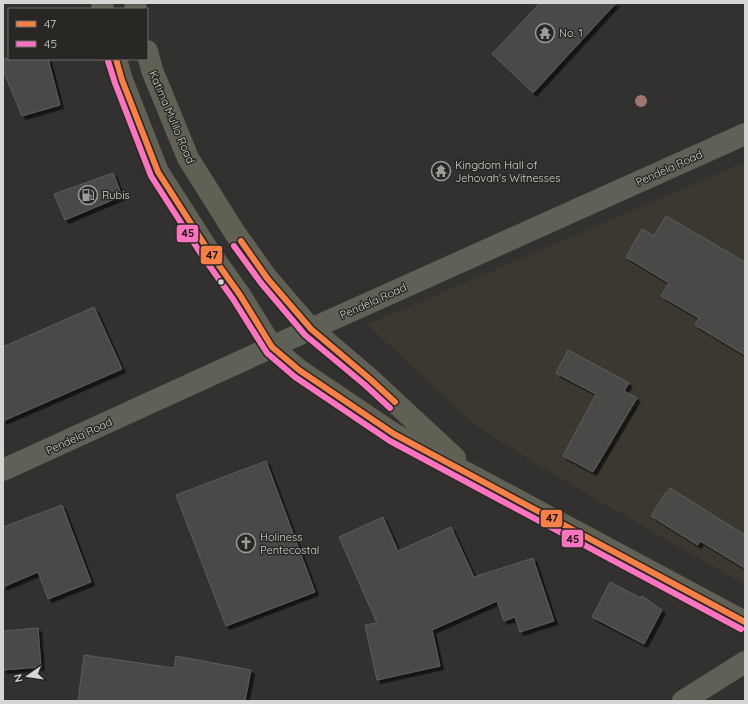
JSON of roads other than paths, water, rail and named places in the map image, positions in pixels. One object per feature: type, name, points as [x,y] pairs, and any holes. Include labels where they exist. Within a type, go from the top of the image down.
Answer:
[{"type":"main road","name":"Katima Mulilo Road","points":[[148,55],[152,70],[188,158],[235,233],[267,278],[311,329],[370,379],[478,479]]},
{"type":"main road","name":"Katima Mulilo Road","points":[[116,60],[122,80],[158,172],[208,250],[240,295],[272,347],[299,370],[394,434],[745,622]]},
{"type":"street","name":"Pendela Road","points":[[3,470],[311,329],[745,134]]},
{"type":"street","points":[[683,701],[745,662]]},
{"type":"place","name":"No. 1","points":[[545,33]]},
{"type":"place","name":"Kingdom Hall of Jehovah's Witnesses","points":[[441,171]]},
{"type":"place","name":"Rubis","points":[[88,195]]},
{"type":"place","name":"Holiness Pentecostal","points":[[246,543]]}]
